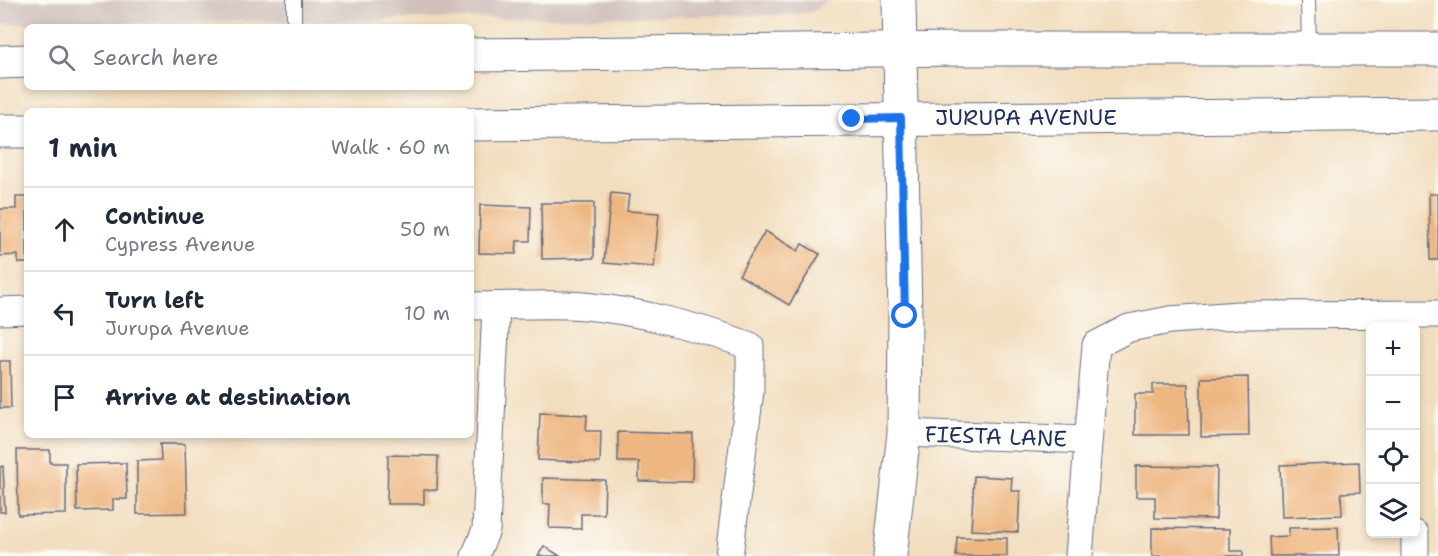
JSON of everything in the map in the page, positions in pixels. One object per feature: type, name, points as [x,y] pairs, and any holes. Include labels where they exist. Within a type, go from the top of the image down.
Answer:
[{"type":"main road","points":[[890,556],[904,433],[905,316],[899,0]]},
{"type":"main road","points":[[474,55],[899,50],[1438,49]]},
{"type":"main road","points":[[0,62],[24,62]]},
{"type":"main road","name":"JURUPA AVENUE","points":[[474,124],[1438,114]]},
{"type":"main road","points":[[0,131],[24,131]]},
{"type":"street","points":[[475,556],[486,530],[484,306],[569,305],[607,310],[715,333],[750,346],[750,391],[729,556]]},
{"type":"street","points":[[0,311],[24,310]]},
{"type":"street","points":[[1079,556],[1096,345],[1129,328],[1170,320],[1239,315],[1422,318]]},
{"type":"street","name":"FIESTA LANE","points":[[904,433],[1088,440]]},
{"type":"street","points":[[1415,538],[1415,556]]},
{"type":"lane","points":[[294,0],[294,24]]},
{"type":"lane","points":[[1308,0],[1310,49]]},
{"type":"shaded area","points":[[0,0],[828,0],[812,12],[786,15],[0,24]]},
{"type":"building","points":[[611,193],[629,195],[627,211],[659,213],[654,267],[604,263]]},
{"type":"building","points":[[1429,194],[1438,194],[1438,260],[1430,260]]},
{"type":"building","points":[[16,197],[24,197],[24,263],[18,263],[18,255],[0,256],[0,209],[16,209]]},
{"type":"building","points":[[541,203],[594,203],[594,258],[542,259]]},
{"type":"building","points":[[480,205],[531,207],[530,241],[517,241],[516,254],[479,253]]},
{"type":"building","points":[[765,231],[798,251],[802,244],[820,254],[789,305],[739,275]]},
{"type":"building","points":[[0,361],[10,361],[11,408],[0,408]]},
{"type":"building","points":[[1248,377],[1249,436],[1201,437],[1201,378]]},
{"type":"building","points":[[1153,384],[1188,384],[1189,435],[1135,435],[1135,394],[1153,394]]},
{"type":"building","points":[[540,413],[587,415],[586,431],[601,431],[600,463],[538,460]]},
{"type":"building","points":[[618,432],[693,434],[692,482],[639,481],[639,462],[618,462]]},
{"type":"building","points":[[160,444],[185,444],[187,513],[137,514],[137,461],[161,460]]},
{"type":"building","points":[[17,450],[50,450],[50,463],[66,463],[66,514],[18,515]]},
{"type":"building","points":[[388,455],[438,456],[437,490],[424,490],[424,504],[387,504]]},
{"type":"building","points":[[1359,462],[1360,492],[1341,493],[1342,515],[1282,517],[1280,465]]},
{"type":"building","points":[[126,463],[127,499],[113,499],[113,510],[77,511],[76,464]]},
{"type":"building","points":[[3,466],[5,512],[0,512],[0,467]]},
{"type":"building","points":[[1136,466],[1217,467],[1216,519],[1155,518],[1155,497],[1136,497]]},
{"type":"building","points":[[974,476],[1012,478],[1011,491],[1020,491],[1018,532],[971,530]]},
{"type":"building","points":[[543,478],[605,480],[604,514],[581,514],[581,529],[549,528],[550,504],[543,504]]},
{"type":"building","points":[[1338,527],[1339,556],[1270,556],[1269,537],[1289,536],[1289,528]]},
{"type":"building","points":[[1152,528],[1230,529],[1230,551],[1243,551],[1243,556],[1152,556]]},
{"type":"building","points":[[957,537],[1007,538],[1007,556],[956,556]]},
{"type":"building","points":[[544,546],[560,556],[538,556]]},
{"type":"route","points":[[852,119],[901,118],[905,316]]}]
